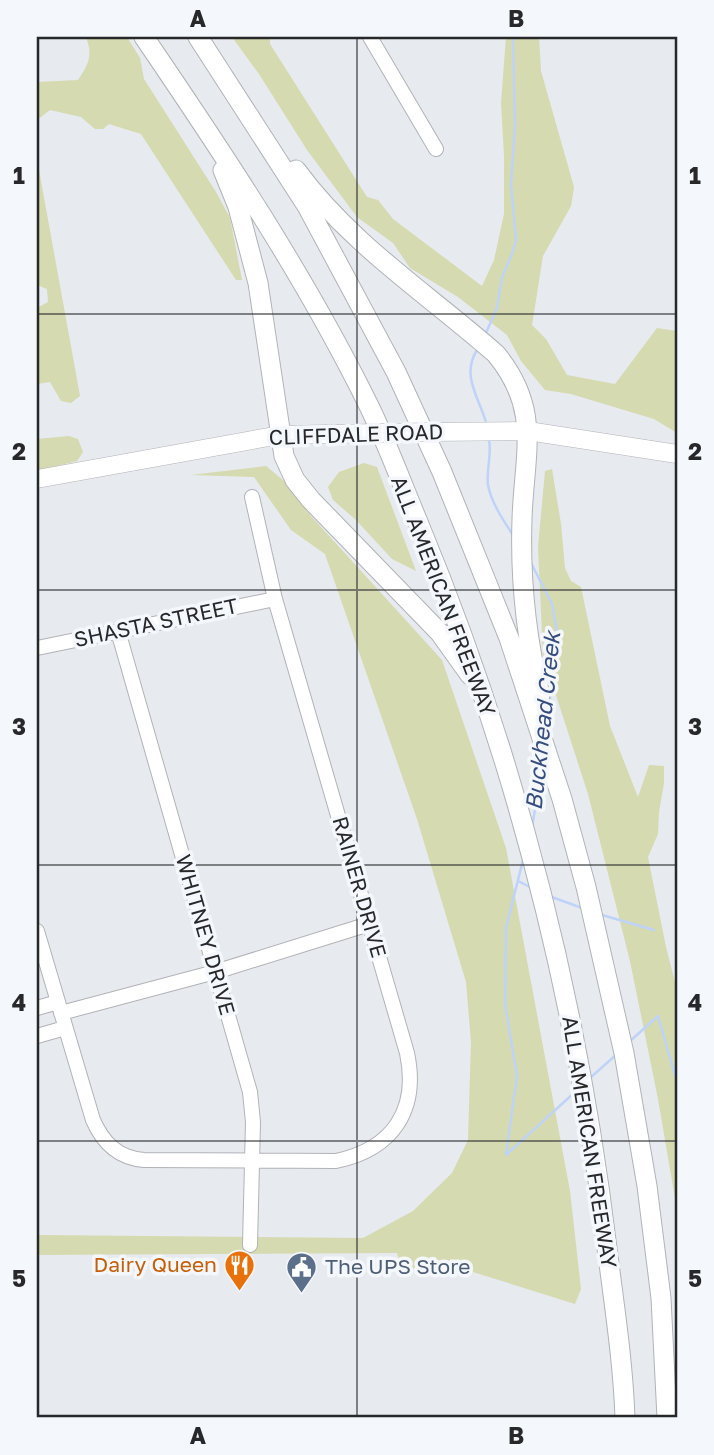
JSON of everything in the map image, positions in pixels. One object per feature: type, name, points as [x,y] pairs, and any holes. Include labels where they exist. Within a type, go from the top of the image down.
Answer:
[{"type":"highway","name":"ALL AMERICAN FREEWAY","points":[[144,37],[214,139],[327,326],[370,408],[444,586],[484,696],[523,826],[575,1037],[599,1183],[625,1417]]},
{"type":"highway","name":"ALL AMERICAN FREEWAY","points":[[198,37],[252,118],[336,257],[409,398],[492,593],[562,799],[596,926],[624,1052],[647,1186],[661,1298],[667,1418]]},
{"type":"highway","points":[[252,118],[278,146],[332,215],[390,267],[496,354],[510,370],[516,383],[528,431],[522,519],[527,636],[562,799]]},
{"type":"highway","points":[[214,139],[238,207],[258,283],[280,435],[284,456],[295,480],[440,634],[484,696]]},
{"type":"highway","points":[[661,1298],[677,1407]]},
{"type":"main road","name":"CLIFFDALE ROAD","points":[[37,479],[280,435],[528,431],[677,454]]},
{"type":"street","points":[[370,37],[436,149]]},
{"type":"street","name":"RAINER DRIVE","points":[[37,931],[93,1120],[107,1144],[118,1153],[144,1160],[336,1161],[351,1158],[376,1146],[387,1137],[403,1115],[411,1089],[410,1068],[275,598],[251,497]]},
{"type":"street","name":"SHASTA STREET","points":[[37,648],[275,598]]},
{"type":"street","name":"WHITNEY DRIVE","points":[[118,631],[250,1092],[253,1122],[250,1245]]},
{"type":"street","points":[[37,1009],[59,1008],[215,972],[369,924]]},
{"type":"street","points":[[37,1036],[65,1028]]},
{"type":"green space","points":[[86,37],[127,37],[140,58],[144,79],[230,218],[242,280],[236,280],[141,134],[109,124],[103,129],[95,129],[81,117],[50,110],[37,120],[37,82],[78,80],[89,59]]},
{"type":"green space","points":[[232,37],[270,37],[270,44],[367,197],[378,200],[393,219],[482,286],[494,260],[504,214],[501,103],[506,37],[539,37],[541,71],[574,187],[571,206],[543,256],[532,325],[546,339],[567,375],[615,384],[657,328],[677,331],[677,433],[654,419],[571,394],[545,390],[521,361],[507,335],[458,297],[410,268],[393,243],[357,217],[307,150]]},
{"type":"green space","points":[[37,159],[80,396],[71,403],[61,401],[50,382],[37,384],[37,308],[48,302],[47,289],[37,285]]},
{"type":"green space","points":[[69,436],[78,439],[83,452],[77,461],[37,471],[37,439]]},
{"type":"green space","points":[[364,463],[377,467],[416,571],[392,559],[356,520],[333,500],[328,487],[339,472]]},
{"type":"green space","points":[[266,466],[284,481],[311,516],[442,660],[506,848],[570,1191],[581,1289],[575,1304],[473,1272],[402,1268],[397,1253],[37,1255],[37,1235],[363,1238],[413,1211],[452,1173],[468,1140],[471,1042],[466,982],[417,819],[325,554],[291,530],[254,477],[191,475]]},
{"type":"green space","points":[[552,469],[565,568],[571,581],[581,587],[610,726],[638,797],[649,765],[664,766],[658,834],[648,857],[677,990],[677,1210],[630,961],[588,794],[543,655],[538,547],[545,471]]},
{"type":"waterway","name":"Buckhead Creek","points":[[485,335],[497,308],[502,277],[516,240],[511,184],[515,126],[513,37]]},
{"type":"waterway","name":"Buckhead Creek","points":[[477,350],[472,360],[471,379],[487,426]]},
{"type":"waterway","name":"Buckhead Creek","points":[[489,440],[490,491],[498,511],[513,535]]},
{"type":"waterway","name":"Buckhead Creek","points":[[530,561],[552,604],[557,632],[547,726]]},
{"type":"waterway","name":"Buckhead Creek","points":[[532,827],[542,768]]},
{"type":"waterway","name":"Buckhead Creek","points":[[523,860],[506,928],[505,1004],[517,1076],[506,1155],[575,1092]]},
{"type":"waterway","points":[[518,881],[530,887]]},
{"type":"waterway","points":[[549,896],[582,908]]},
{"type":"waterway","points":[[602,915],[654,930]]},
{"type":"waterway","name":"Buckhead Creek","points":[[629,1042],[658,1016],[677,1082]]},
{"type":"waterway","name":"Buckhead Creek","points":[[590,1078],[617,1054]]},
{"type":"place","name":"Dairy Queen","points":[[240,1292]]},
{"type":"place","name":"The UPS Store","points":[[302,1294]]}]
